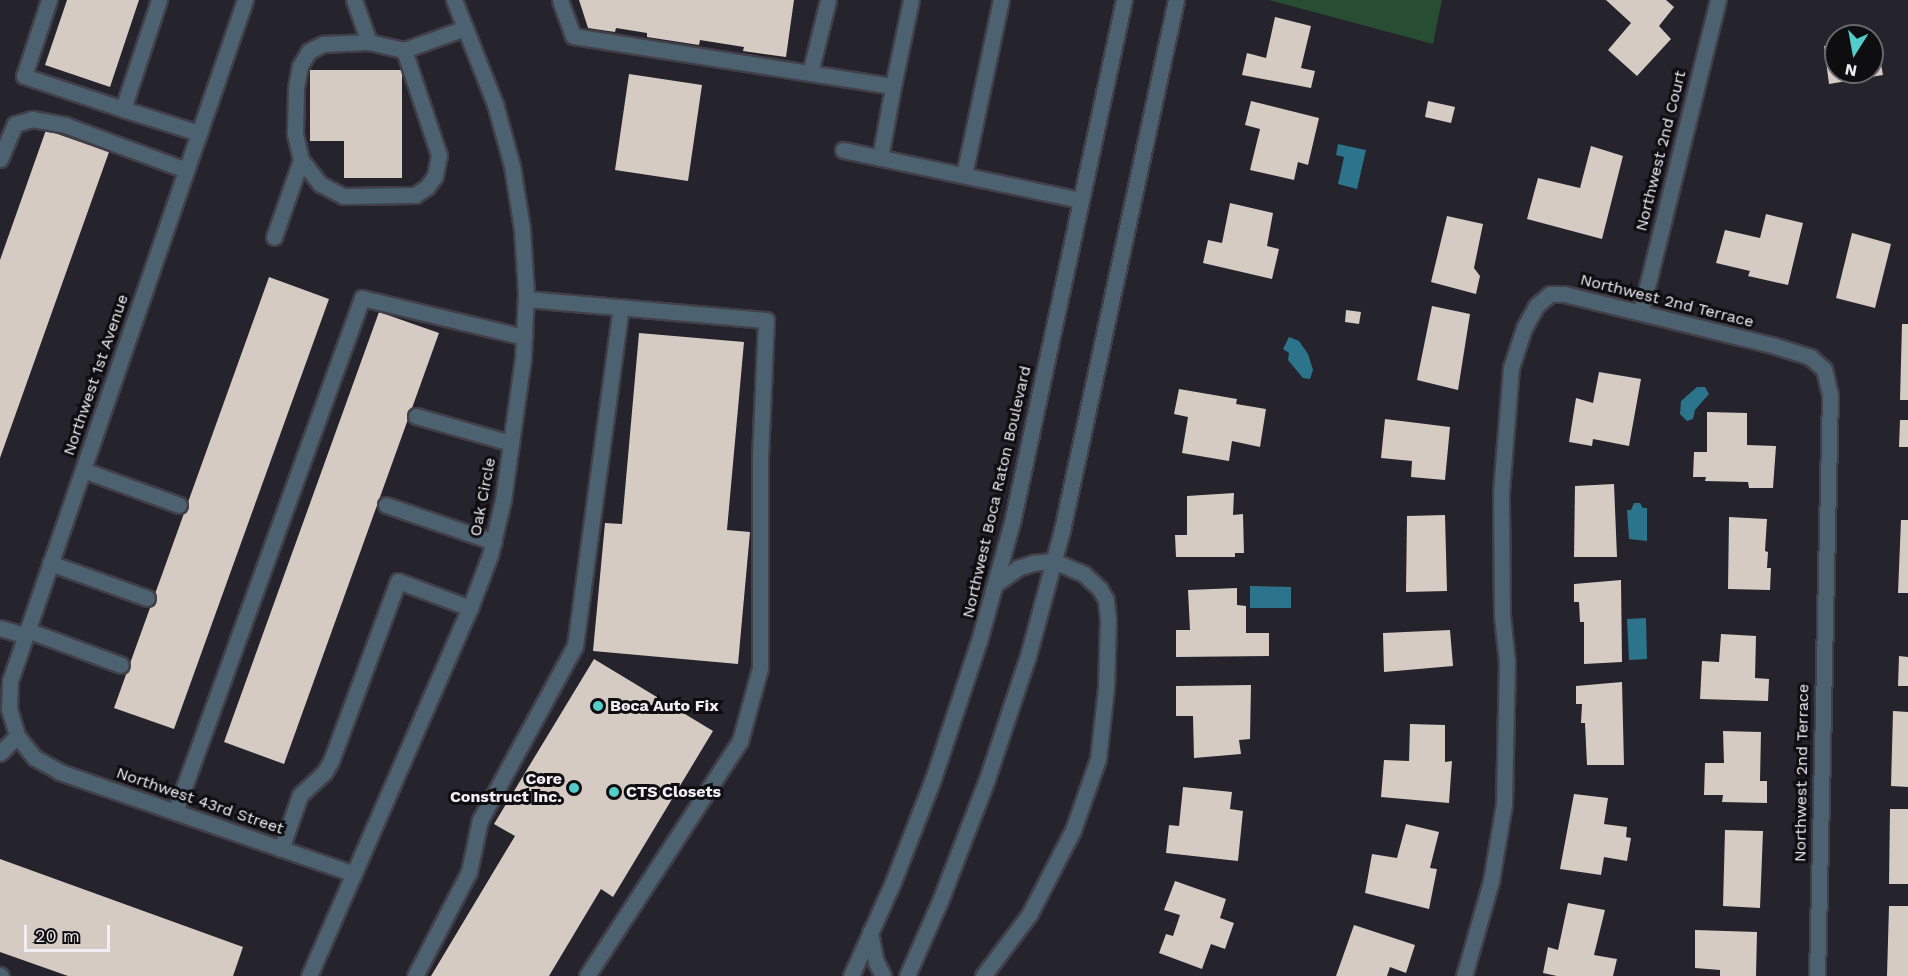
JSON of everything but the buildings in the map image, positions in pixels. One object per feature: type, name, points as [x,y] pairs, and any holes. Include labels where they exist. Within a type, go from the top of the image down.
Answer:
[{"type":"street","points":[[50,0],[24,75],[199,133]]},
{"type":"street","points":[[123,109],[159,0]]},
{"type":"street","name":"Northwest 1st Avenue","points":[[35,758],[18,736],[9,709],[10,681],[7,667],[26,633],[245,0]]},
{"type":"street","points":[[354,0],[369,42]]},
{"type":"street","name":"Oak Circle","points":[[309,976],[470,608],[494,542],[511,443],[524,338],[526,298],[522,229],[512,166],[495,104],[454,0]]},
{"type":"street","points":[[560,0],[573,36],[893,86]]},
{"type":"street","points":[[810,73],[828,0]]},
{"type":"street","points":[[880,158],[911,0]]},
{"type":"street","points":[[964,176],[1001,0]]},
{"type":"street","name":"Northwest Boca Raton Boulevard","points":[[851,976],[939,762],[995,584],[1013,518],[1124,0]]},
{"type":"street","points":[[907,976],[940,901],[987,779],[1028,656],[1054,561],[1176,0]]},
{"type":"street","name":"Northwest 2nd Court","points":[[1641,311],[1718,0]]},
{"type":"street","points":[[404,50],[439,155],[435,176],[427,188],[415,195],[343,196],[320,184],[301,160],[295,133],[296,88],[300,66],[309,51],[323,44],[369,42],[404,50],[465,28]]},
{"type":"street","points":[[0,159],[15,124],[32,119],[65,125],[186,170]]},
{"type":"street","points":[[843,150],[1081,200]]},
{"type":"street","points":[[274,237],[301,160]]},
{"type":"street","name":"Northwest 2nd Terrace","points":[[1464,976],[1491,881],[1504,804],[1507,663],[1502,615],[1501,492],[1511,368],[1524,328],[1537,305],[1550,294],[1564,294],[1641,311],[1793,351],[1810,357],[1824,369],[1830,395],[1817,976]]},
{"type":"street","points":[[175,812],[362,298],[524,338]]},
{"type":"street","points":[[526,298],[766,320],[760,457],[760,668],[740,741],[586,976]]},
{"type":"street","points":[[415,976],[469,872],[480,820],[575,646],[621,307]]},
{"type":"street","points":[[416,416],[471,434],[511,443]]},
{"type":"street","points":[[83,470],[179,505]]},
{"type":"street","points":[[386,505],[494,542]]},
{"type":"street","points":[[982,976],[1029,915],[1073,830],[1098,759],[1106,688],[1108,620],[1106,600],[1100,589],[1084,574],[1054,561],[1033,563],[1018,568],[995,584]]},
{"type":"street","points":[[50,563],[147,598]]},
{"type":"street","points":[[281,849],[300,795],[324,773],[331,761],[398,581],[470,608]]},
{"type":"street","points":[[0,628],[26,633],[121,665]]},
{"type":"street","points":[[0,753],[18,736]]},
{"type":"street","name":"Northwest 43rd Street","points":[[35,758],[60,772],[354,874]]},
{"type":"street","points":[[870,932],[882,976]]},
{"type":"green space","points":[[1269,0],[1442,0],[1433,44]]},
{"type":"water","points":[[1338,144],[1366,150],[1357,189],[1338,184],[1344,157],[1336,155]]},
{"type":"water","points":[[1289,337],[1299,341],[1308,354],[1313,370],[1310,379],[1303,378],[1288,360],[1289,353],[1283,349]]},
{"type":"water","points":[[1697,387],[1705,387],[1709,394],[1695,410],[1693,419],[1687,421],[1680,414],[1681,401]]},
{"type":"water","points":[[1634,503],[1640,503],[1643,508],[1647,508],[1647,541],[1629,539],[1627,510],[1631,510]]},
{"type":"water","points":[[1250,586],[1291,587],[1291,608],[1250,608]]},
{"type":"water","points":[[1646,618],[1647,659],[1629,660],[1627,619]]},
{"type":"place","name":"Boca Auto Fix","points":[[598,706]]},
{"type":"place","name":"Core Construct Inc.","points":[[574,788]]},
{"type":"place","name":"CTS Closets","points":[[614,792]]}]
